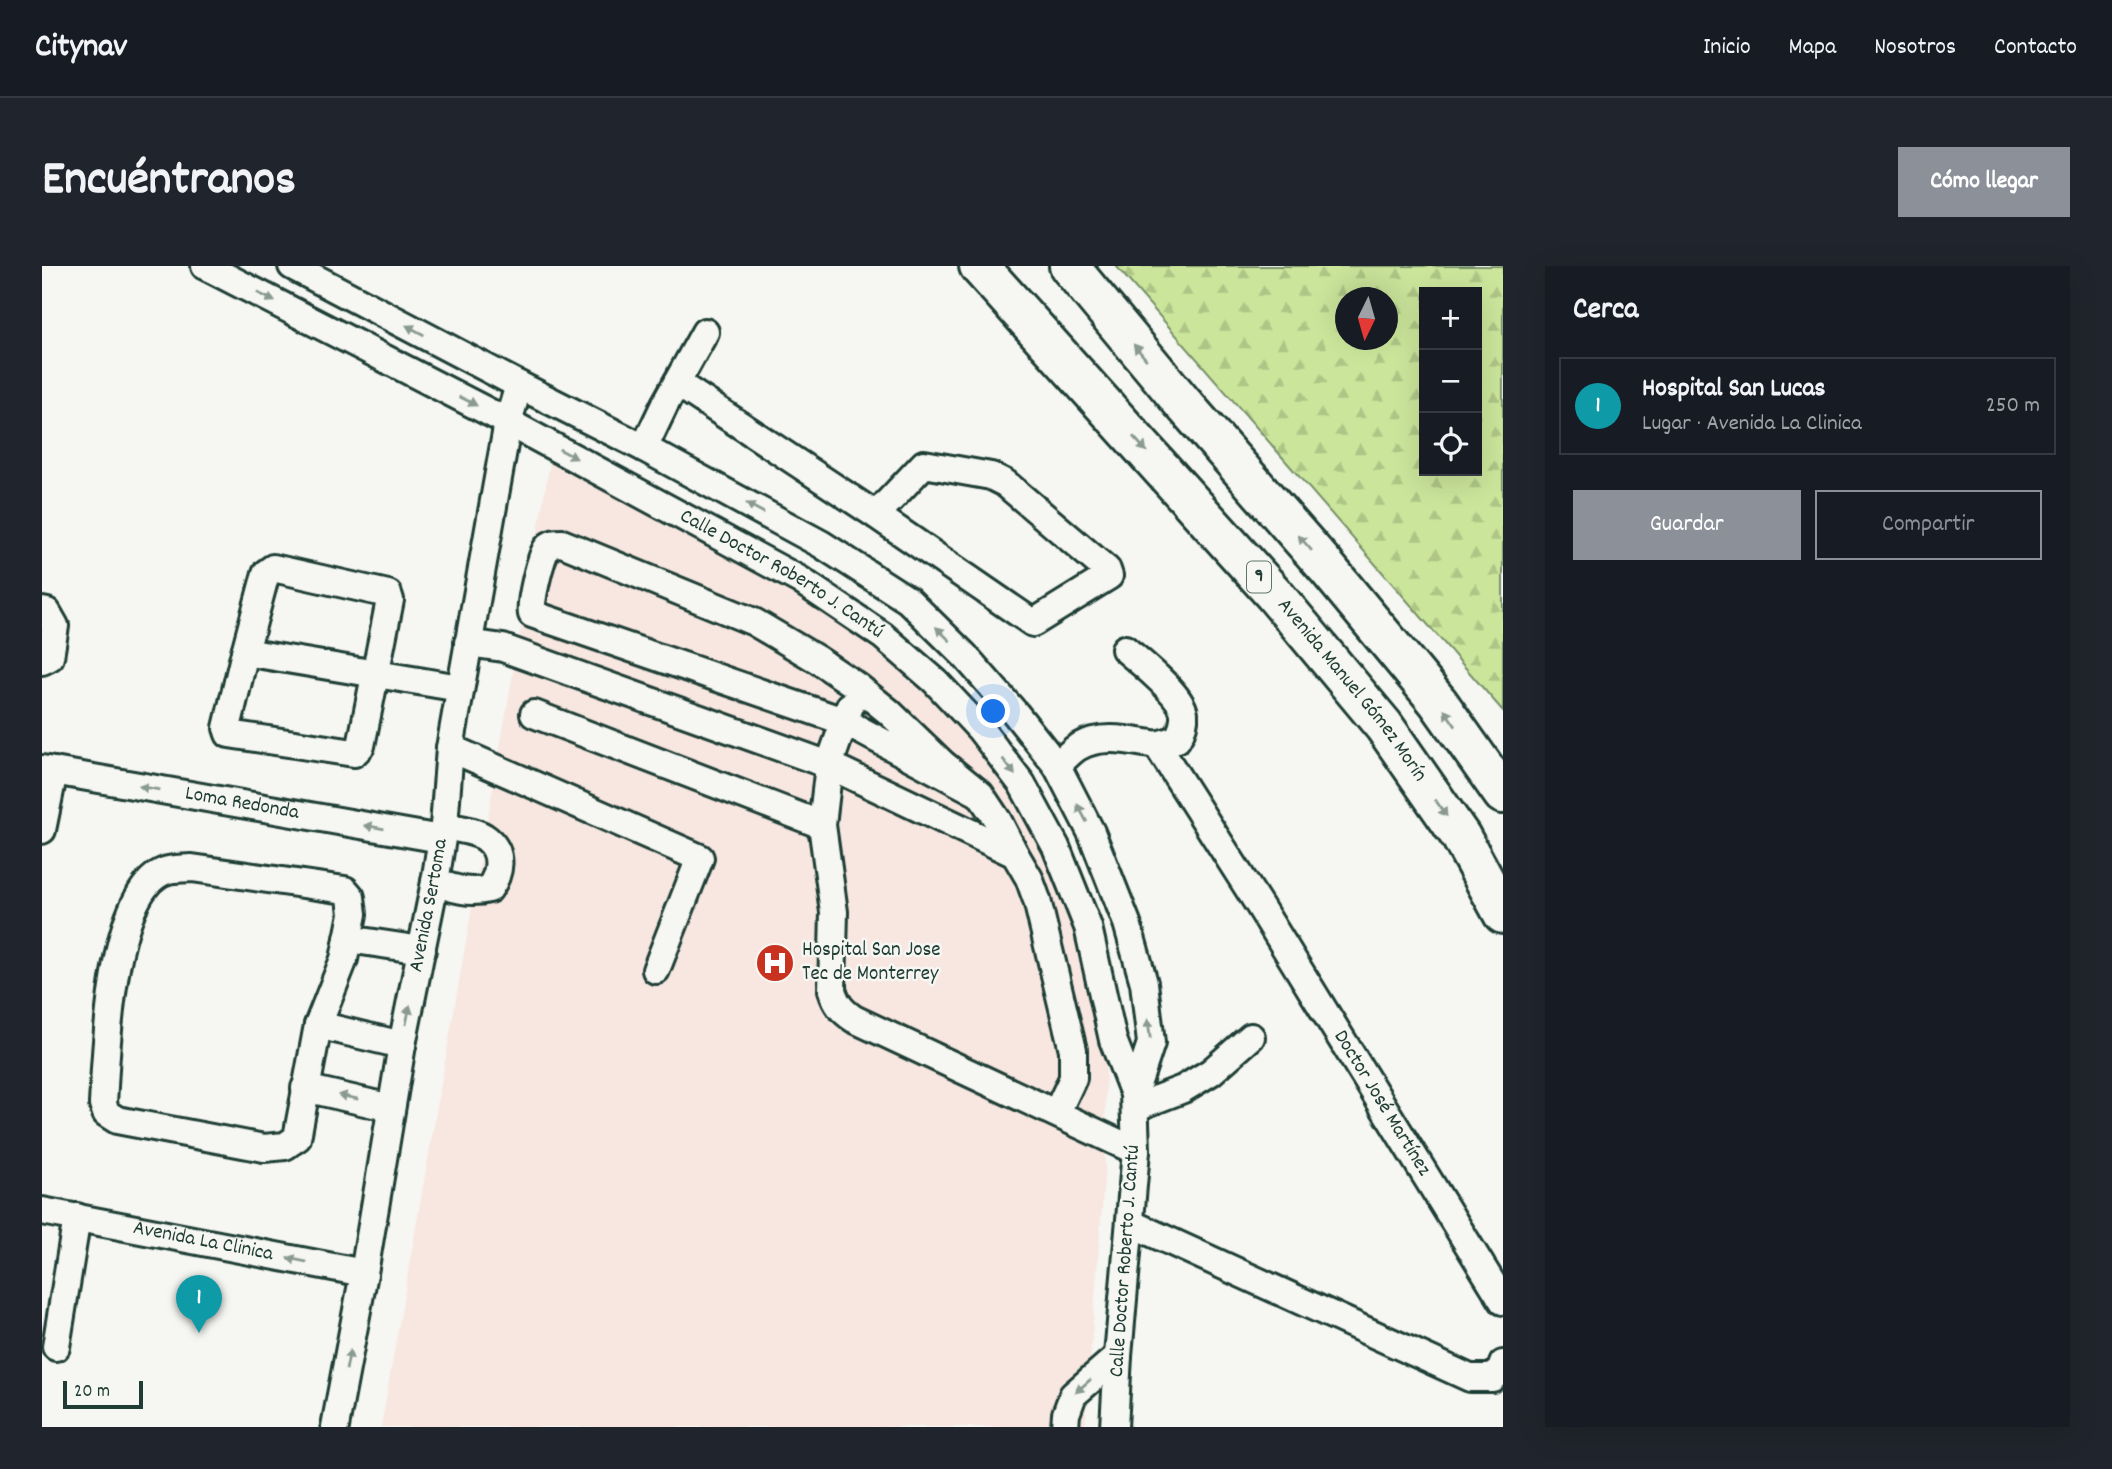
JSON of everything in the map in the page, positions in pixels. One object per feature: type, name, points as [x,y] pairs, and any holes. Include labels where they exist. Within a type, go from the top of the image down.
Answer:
[{"type":"highway","name":"Avenida Manuel Gómez Morín","points":[[979,266],[1274,594],[1384,726],[1461,837],[1503,914]]},
{"type":"highway","points":[[1010,266],[1069,341],[1101,400]]},
{"type":"highway","points":[[1069,266],[1430,692],[1503,794]]},
{"type":"street","name":"Calle Doctor Roberto J. Cantú","points":[[205,266],[508,422],[800,580],[883,636],[935,681],[980,729],[1022,784],[1056,847],[1088,927],[1113,1040],[1135,1101]]},
{"type":"street","name":"Calle Doctor Roberto J. Cantú","points":[[292,266],[644,448],[821,544],[908,600],[965,656],[1016,714],[1056,766],[1091,832],[1127,923],[1144,984],[1151,1043],[1135,1101],[1136,1151],[1114,1427]]},
{"type":"street","points":[[644,448],[705,332]]},
{"type":"street","points":[[677,383],[1033,623],[1109,576],[1107,570],[1027,501],[991,476],[931,463],[924,464],[876,515]]},
{"type":"street","name":"Avenida Sertoma","points":[[335,1427],[402,1045],[435,882],[450,748],[460,688],[508,422],[519,385]]},
{"type":"street","points":[[981,794],[843,721],[532,614],[531,603],[545,550],[552,544],[562,543],[754,622],[858,687],[889,712],[943,764],[981,794],[1030,878],[1073,1049],[1073,1078],[1057,1112]]},
{"type":"street","points":[[277,568],[388,594],[390,600],[375,674],[361,746],[354,753],[232,735],[227,728],[266,573],[270,569],[277,568]]},
{"type":"street","points":[[42,611],[47,612],[55,626],[50,657],[42,661]]},
{"type":"street","points":[[468,643],[503,648],[829,765],[1016,854]]},
{"type":"street","points":[[1056,766],[1078,747],[1099,740],[1122,739],[1157,745],[1177,739],[1183,727],[1184,711],[1172,692],[1125,649]]},
{"type":"street","points":[[245,652],[460,688]]},
{"type":"street","points":[[858,687],[843,721],[829,765],[822,824],[834,912],[832,990],[835,1001],[844,1013],[1136,1151]]},
{"type":"street","points":[[534,714],[822,824]]},
{"type":"street","name":"Doctor José Martínez","points":[[1157,745],[1503,1301]]},
{"type":"street","points":[[450,748],[700,858],[656,970]]},
{"type":"street","points":[[42,830],[48,770]]},
{"type":"street","name":"Loma Redonda","points":[[48,770],[442,832]]},
{"type":"street","points":[[435,882],[460,890],[477,892],[489,889],[497,878],[499,865],[497,853],[487,839],[469,831],[442,832]]},
{"type":"street","points":[[191,868],[345,890],[353,905],[348,939],[344,959],[318,1025],[297,1138],[285,1146],[264,1148],[117,1120],[106,1114],[103,1104],[112,987],[123,934],[146,884],[164,871],[191,868]]},
{"type":"street","points":[[348,939],[422,950]]},
{"type":"street","points":[[318,1025],[402,1045]]},
{"type":"street","points":[[1135,1101],[1183,1089],[1211,1072],[1251,1037]]},
{"type":"street","points":[[305,1088],[391,1108]]},
{"type":"street","name":"Avenida La Clinica","points":[[42,1211],[364,1273]]},
{"type":"street","points":[[56,1347],[77,1217]]},
{"type":"street","points":[[1130,1223],[1470,1378],[1492,1378],[1501,1370],[1503,1364]]},
{"type":"street","points":[[1065,1427],[1066,1414],[1073,1395],[1118,1356]]},
{"type":"shaded area","name":"Hospital San Jose Tec de Monterrey","points":[[551,457],[821,598],[943,699],[998,759],[1068,894],[1106,1031],[1105,1167],[1085,1427],[381,1427]]},
{"type":"green space","points":[[1116,266],[1503,266],[1503,711]]},
{"type":"place","name":"Hospital San Jose Tec de Monterrey","points":[[775,963]]},
{"type":"place","name":"Hospital San Lucas","points":[[199,1333]]}]
